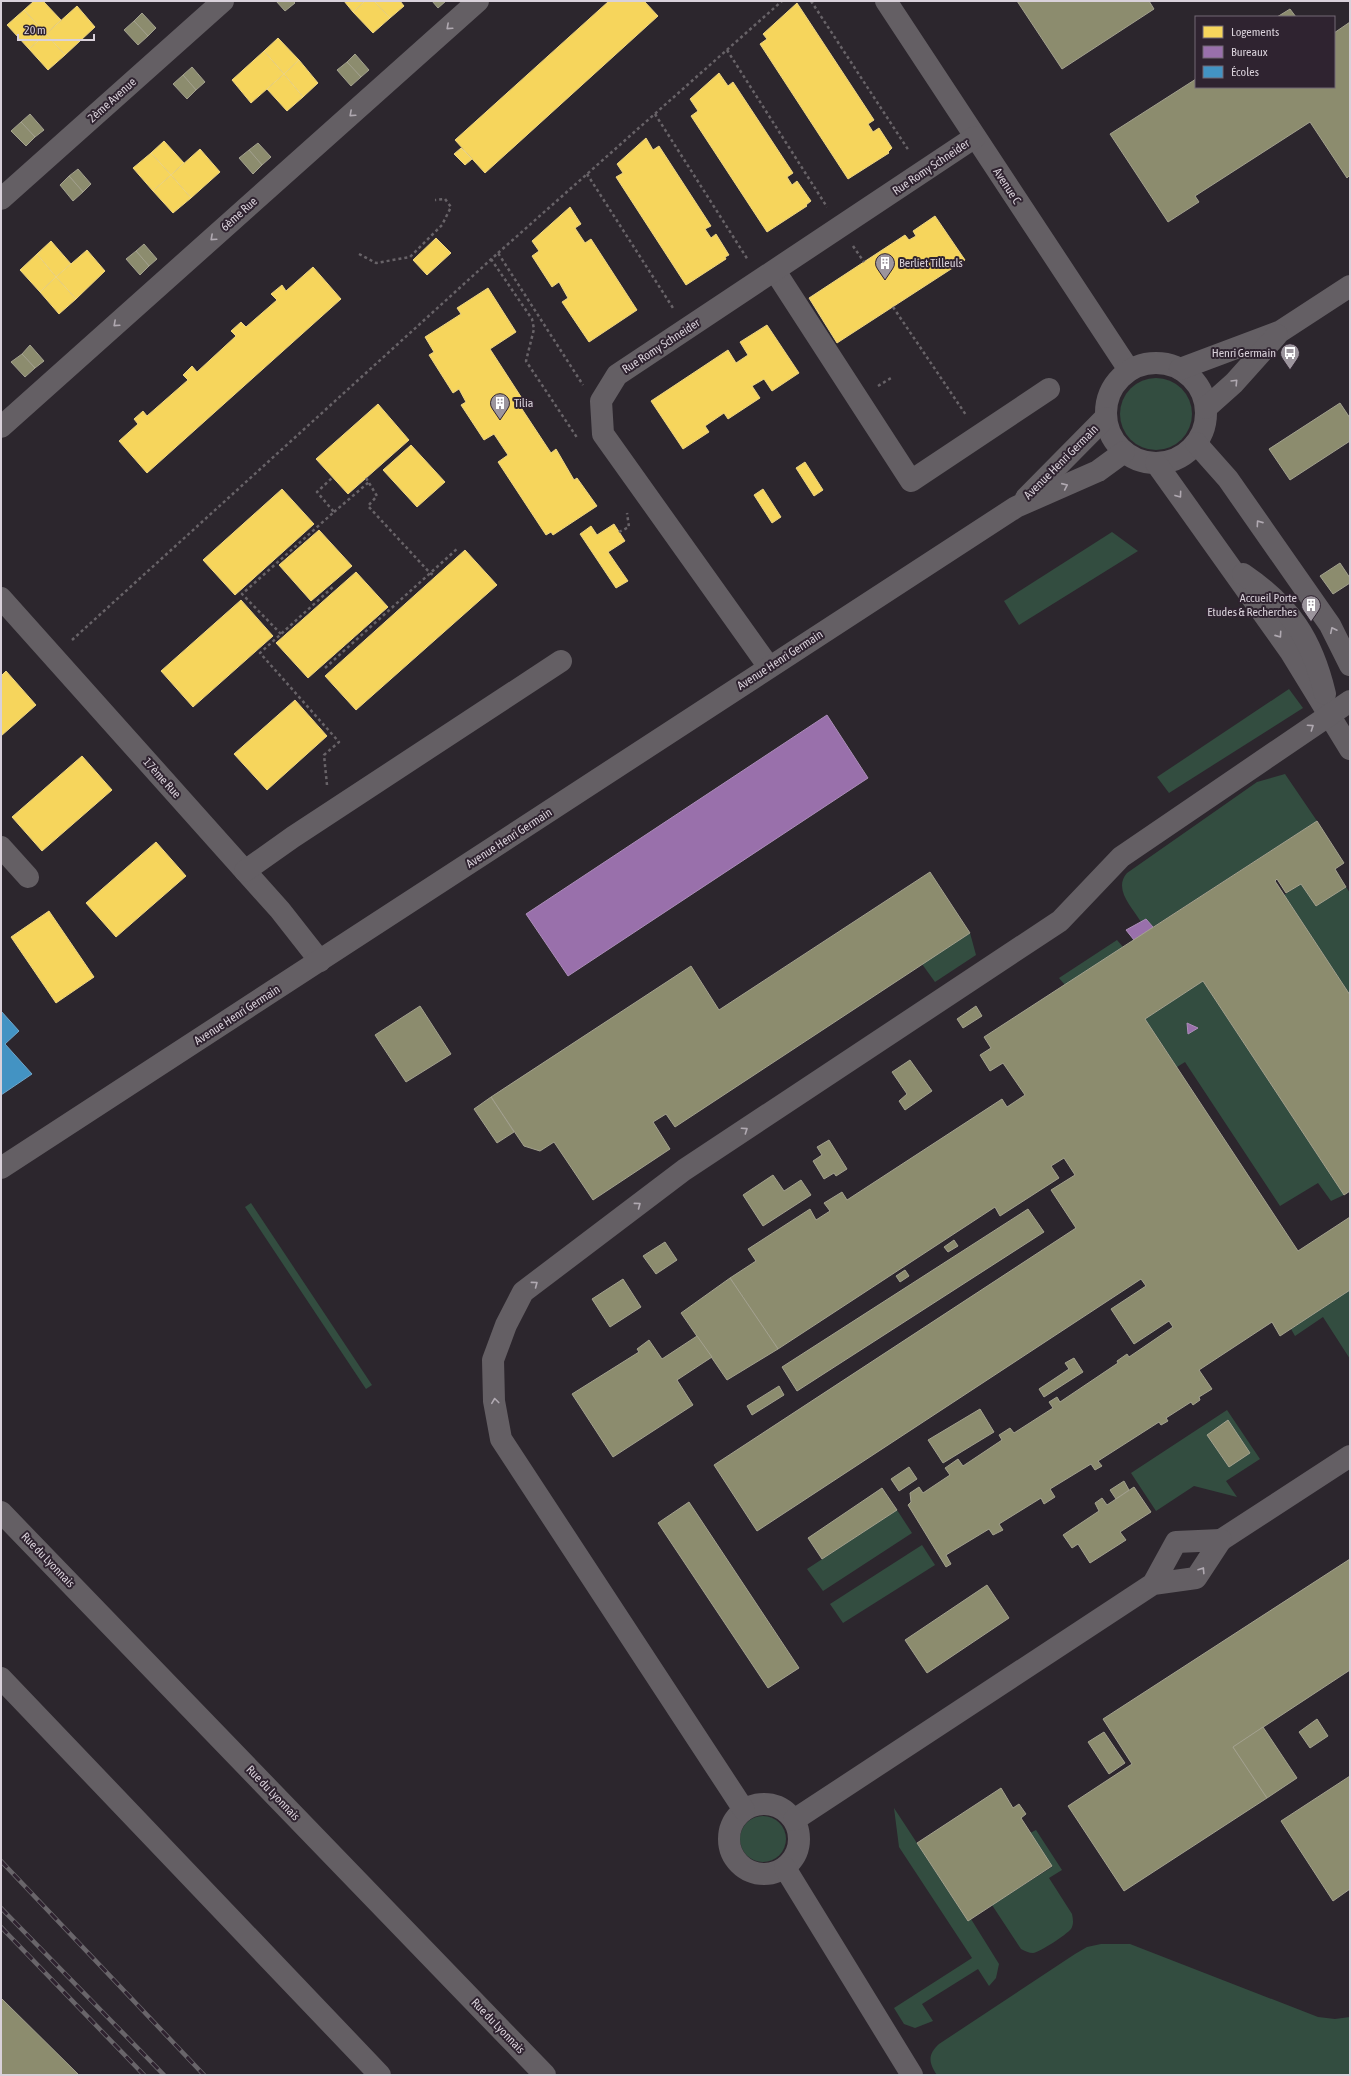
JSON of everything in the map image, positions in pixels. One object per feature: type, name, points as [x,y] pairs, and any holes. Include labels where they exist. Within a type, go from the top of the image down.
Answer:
[{"type":"street","name":"2ème Avenue","points":[[1,199],[223,1]]},
{"type":"street","name":"6ème Rue","points":[[1,427],[478,1]]},
{"type":"street","name":"Avenue C","points":[[886,1],[1129,370]]},
{"type":"street","name":"Rue Romy Schneider","points":[[601,401],[617,375],[841,228],[975,137]]},
{"type":"street","points":[[768,275],[911,480],[1049,389]]},
{"type":"street","points":[[1180,369],[1281,331],[1350,286]]},
{"type":"street","points":[[1206,408],[1234,383],[1281,331]]},
{"type":"street","name":"Avenue Henri Germain","points":[[1154,362],[1168,363],[1180,369],[1190,376],[1198,385],[1206,408],[1204,427],[1196,443],[1185,454],[1172,461],[1156,463],[1134,458],[1124,452],[1115,443],[1109,431],[1106,418],[1106,404],[1110,391],[1118,379],[1129,370],[1141,364],[1154,362]]},
{"type":"street","points":[[601,401],[603,434],[769,667]]},
{"type":"street","name":"Avenue Henri Germain","points":[[1016,507],[1106,418]]},
{"type":"street","points":[[1196,443],[1228,479],[1330,625],[1350,665]]},
{"type":"street","name":"Avenue Henri Germain","points":[[1,1168],[1016,507],[1098,471],[1124,452]]},
{"type":"street","points":[[1156,463],[1290,651],[1330,714],[1350,749]]},
{"type":"street","name":"17ème Rue","points":[[5,612],[54,657],[280,910],[320,961]]},
{"type":"street","points":[[245,871],[329,813],[561,661]]},
{"type":"street","points":[[744,1810],[501,1439],[494,1400],[492,1360],[506,1325],[523,1292],[684,1170],[1060,921],[1122,857],[1350,701]]},
{"type":"street","points":[[1,847],[28,877]]},
{"type":"street","points":[[794,1820],[1154,1584],[1196,1578],[1221,1540],[1350,1456]]},
{"type":"street","name":"Rue du Lyonnais","points":[[4,1523],[545,2075]]},
{"type":"street","points":[[1154,1584],[1176,1542],[1221,1540]]},
{"type":"street","points":[[1,1678],[380,2075]]},
{"type":"street","points":[[765,1804],[781,1809],[794,1820],[798,1829],[800,1840],[798,1851],[793,1860],[785,1868],[775,1873],[764,1875],[753,1873],[743,1868],[735,1860],[730,1850],[728,1838],[730,1828],[736,1818],[744,1810],[754,1805],[765,1804]]},
{"type":"street","points":[[785,1868],[912,2075]]},
{"type":"path","points":[[54,657],[491,259],[782,1]]},
{"type":"path","points":[[811,1],[923,172]]},
{"type":"path","points":[[726,50],[864,262]]},
{"type":"path","points":[[655,114],[768,275]]},
{"type":"path","points":[[587,174],[687,329]]},
{"type":"path","points":[[359,254],[376,263],[410,256],[442,225],[451,207],[445,199],[435,200]]},
{"type":"path","points":[[498,253],[588,392],[601,401]]},
{"type":"path","points":[[491,259],[532,319],[534,330],[526,361],[582,445]]},
{"type":"path","points":[[893,307],[980,435]]},
{"type":"path","points":[[333,477],[316,492],[334,512]]},
{"type":"path","points":[[366,478],[377,496],[368,506],[430,573],[435,576]]},
{"type":"path","points":[[281,634],[242,594],[368,482]]},
{"type":"path","points":[[620,532],[629,527],[629,516],[625,509]]},
{"type":"path","points":[[325,668],[458,548]]},
{"type":"path","points":[[329,813],[324,755],[339,742],[260,653],[334,586]]},
{"type":"green space","points":[[1149,378],[1163,378],[1170,380],[1182,388],[1190,400],[1192,414],[1190,428],[1182,440],[1170,448],[1163,450],[1149,450],[1142,448],[1130,440],[1122,428],[1120,421],[1120,407],[1122,400],[1130,388],[1142,380]]},
{"type":"green space","points":[[1112,532],[1138,551],[1019,625],[1004,601]]},
{"type":"green space","points":[[1289,689],[1303,708],[1169,793],[1157,777]]},
{"type":"green space","points":[[1285,774],[1317,821],[1153,927],[1146,919],[1141,922],[1125,898],[1123,892],[1123,879],[1127,873],[1257,782]]},
{"type":"green space","points":[[1301,884],[1316,906],[1346,887],[1350,893],[1350,995],[1284,895]]},
{"type":"green space","points":[[970,933],[976,955],[935,982],[922,964]]},
{"type":"green space","points":[[1117,940],[1123,947],[1065,985],[1059,978]]},
{"type":"green space","points":[[1203,981],[1344,1195],[1331,1201],[1318,1183],[1280,1206],[1185,1062],[1177,1067],[1145,1019]]},
{"type":"green space","points":[[251,1203],[372,1385],[366,1389],[245,1207]]},
{"type":"green space","points":[[1350,1290],[1350,1359],[1323,1317],[1295,1336],[1291,1329]]},
{"type":"green space","points":[[1227,1410],[1260,1459],[1226,1481],[1237,1497],[1194,1486],[1156,1511],[1131,1473]]},
{"type":"green space","points":[[897,1510],[912,1533],[823,1591],[807,1569]]},
{"type":"green space","points":[[922,1545],[935,1565],[843,1623],[830,1604]]},
{"type":"green space","points":[[894,1808],[968,1921],[971,1919],[999,1964],[996,1978],[989,1986],[978,1969],[922,2004],[933,2021],[915,2028],[904,2024],[894,2008],[972,1958],[899,1847]]},
{"type":"green space","points":[[763,1816],[776,1820],[782,1826],[786,1839],[782,1852],[776,1858],[763,1862],[750,1858],[744,1852],[740,1839],[744,1826],[750,1820]]},
{"type":"green space","points":[[1036,1830],[1062,1870],[1049,1878],[1072,1914],[1073,1925],[1064,1935],[1047,1947],[1033,1953],[1021,1949],[992,1905],[1052,1867],[1030,1833]]},
{"type":"green space","points":[[1101,1944],[1130,1944],[1318,2017],[1335,2019],[1350,2017],[1350,2075],[937,2075],[932,2067],[930,2059],[932,2052],[939,2044],[1075,1954],[1087,1947]]},
{"type":"building: Logements","points":[[34,1],[43,1],[61,20],[46,34],[24,10]]},
{"type":"building: Logements","points":[[344,1],[365,1],[353,12]]},
{"type":"building: Logements","points":[[365,1],[374,1],[390,18],[373,33],[353,12]]},
{"type":"building: Logements","points":[[374,1],[400,1],[404,6],[390,18]]},
{"type":"building: Logements","points":[[609,1],[644,1],[658,16],[485,173],[455,140]]},
{"type":"building: Logements","points":[[797,3],[874,120],[868,124],[873,132],[879,128],[892,148],[888,152],[889,153],[848,179],[760,44],[767,39],[763,34]]},
{"type":"building: Logements","points":[[77,6],[95,27],[65,55],[46,34]]},
{"type":"building: Logements","points":[[24,10],[46,34],[29,49],[7,25]]},
{"type":"building: Logements","points":[[46,34],[65,55],[48,70],[29,49]]},
{"type":"building: Logements","points":[[278,38],[299,60],[284,74],[264,51]]},
{"type":"building: Logements","points":[[264,51],[284,74],[251,103],[232,80]]},
{"type":"building: Logements","points":[[299,60],[318,83],[303,97],[284,74]]},
{"type":"building: Logements","points":[[719,73],[728,86],[733,82],[793,173],[787,177],[792,185],[797,181],[811,201],[806,205],[807,206],[767,232],[691,116],[698,111],[690,99]]},
{"type":"building: Logements","points":[[284,74],[303,97],[287,111],[267,89]]},
{"type":"building: Logements","points":[[646,138],[653,150],[659,146],[711,226],[705,229],[711,238],[716,234],[729,255],[725,257],[726,259],[686,285],[616,177],[623,173],[617,164]]},
{"type":"building: Logements","points":[[164,141],[184,163],[171,175],[151,153]]},
{"type":"building: Logements","points":[[461,148],[472,159],[465,165],[454,154]]},
{"type":"building: Logements","points":[[200,149],[220,172],[191,198],[171,175]]},
{"type":"building: Logements","points":[[151,153],[171,175],[153,191],[133,168]]},
{"type":"building: Logements","points":[[171,175],[191,198],[173,213],[153,191]]},
{"type":"building: Logements","points":[[570,207],[581,224],[575,228],[585,243],[591,239],[637,310],[589,342],[562,302],[568,298],[559,282],[552,287],[532,256],[539,251],[532,241]]},
{"type":"building: Logements","name":"Berliet Tilleuls","points":[[935,216],[965,260],[837,343],[809,298],[905,235],[909,240],[916,236],[913,231]]},
{"type":"building: Logements","points":[[436,238],[451,253],[427,275],[413,260]]},
{"type":"building: Logements","points":[[51,241],[71,264],[56,277],[37,254]]},
{"type":"building: Logements","points":[[87,250],[105,271],[76,299],[56,277]]},
{"type":"building: Logements","points":[[37,254],[56,277],[40,292],[20,270]]},
{"type":"building: Logements","points":[[313,267],[341,299],[147,473],[119,441],[138,424],[134,419],[143,411],[147,416],[188,380],[183,375],[192,366],[197,372],[236,336],[231,331],[241,322],[246,327],[277,300],[271,294],[282,285],[286,291]]},
{"type":"building: Logements","points":[[56,277],[76,299],[59,314],[40,292]]},
{"type":"building: Logements","name":"Tilia","points":[[488,288],[516,332],[490,349],[525,403],[520,406],[551,453],[556,449],[574,480],[577,478],[597,506],[553,535],[551,532],[546,535],[498,462],[508,455],[494,434],[484,440],[461,405],[466,402],[459,389],[453,393],[429,355],[434,352],[425,337],[461,314],[457,308]]},
{"type":"building: Logements","points":[[767,325],[799,373],[772,391],[764,379],[752,386],[760,398],[728,419],[724,413],[705,426],[709,432],[683,449],[651,401],[728,350],[736,363],[748,355],[740,342]]},
{"type":"building: Logements","points":[[378,404],[409,440],[348,494],[316,459]]},
{"type":"building: Logements","points":[[411,445],[445,482],[417,507],[383,470]]},
{"type":"building: Logements","points":[[805,462],[823,490],[814,496],[796,468]]},
{"type":"building: Logements","points":[[282,489],[314,524],[235,595],[203,560]]},
{"type":"building: Logements","points":[[763,489],[781,517],[772,523],[754,495]]},
{"type":"building: Logements","points":[[614,524],[625,541],[608,552],[628,581],[616,588],[580,534],[591,526],[597,535]]},
{"type":"building: Logements","points":[[319,530],[352,566],[311,601],[279,565]]},
{"type":"building: Logements","points":[[465,550],[497,585],[356,710],[325,676]]},
{"type":"building: Logements","points":[[356,572],[388,607],[308,678],[276,643]]},
{"type":"building: Logements","points":[[241,600],[273,636],[193,707],[161,671]]},
{"type":"building: Logements","points":[[6,671],[36,705],[1,736],[1,676]]},
{"type":"building: Logements","points":[[295,700],[327,736],[267,790],[234,754]]},
{"type":"building: Logements","points":[[82,756],[112,790],[42,851],[12,817]]},
{"type":"building: Logements","points":[[156,842],[186,876],[116,937],[86,903]]},
{"type":"building: Logements","points":[[49,911],[94,977],[56,1003],[11,937]]},
{"type":"building: Bureaux","points":[[827,715],[868,778],[568,976],[526,914]]},
{"type":"building: Bureaux","points":[[1146,919],[1153,927],[1134,940],[1126,930]]},
{"type":"building: Bureaux","points":[[1187,1023],[1198,1028],[1188,1034]]},
{"type":"building: Écoles","points":[[1,1011],[19,1031],[5,1044],[32,1074],[1,1095]]},
{"type":"building: Industrie","points":[[276,1],[293,1],[295,3],[285,11]]},
{"type":"building: Industrie","points":[[432,1],[446,1],[438,8]]},
{"type":"building: Industrie","points":[[1017,1],[1149,1],[1154,9],[1062,69]]},
{"type":"building: Industrie","points":[[1290,9],[1295,16],[1279,16]]},
{"type":"building: Industrie","points":[[142,13],[156,28],[148,36],[134,21]]},
{"type":"building: Industrie","points":[[134,21],[148,36],[138,45],[124,30]]},
{"type":"building: Industrie","points":[[1350,22],[1350,175],[1347,178],[1310,122],[1195,196],[1199,202],[1168,222],[1110,134],[1195,80],[1195,88],[1335,88],[1335,32]]},
{"type":"building: Industrie","points":[[355,54],[369,70],[361,77],[347,62]]},
{"type":"building: Industrie","points":[[347,62],[361,77],[351,86],[337,70]]},
{"type":"building: Industrie","points":[[192,67],[205,82],[196,90],[183,75]]},
{"type":"building: Industrie","points":[[183,75],[196,90],[187,99],[173,84]]},
{"type":"building: Industrie","points":[[30,114],[44,130],[35,137],[21,122]]},
{"type":"building: Industrie","points":[[21,122],[35,137],[26,146],[11,131]]},
{"type":"building: Industrie","points":[[258,143],[271,157],[262,165],[249,150]]},
{"type":"building: Industrie","points":[[249,150],[262,165],[253,174],[239,158]]},
{"type":"building: Industrie","points":[[78,169],[91,184],[83,192],[69,176]]},
{"type":"building: Industrie","points":[[69,176],[83,192],[73,201],[60,185]]},
{"type":"building: Industrie","points":[[144,244],[157,259],[149,266],[136,251]]},
{"type":"building: Industrie","points":[[136,251],[149,266],[140,275],[126,259]]},
{"type":"building: Industrie","points":[[30,345],[44,361],[35,368],[22,354]]},
{"type":"building: Industrie","points":[[22,354],[35,368],[25,377],[11,362]]},
{"type":"building: Industrie","points":[[1340,403],[1350,418],[1350,441],[1290,480],[1269,449]]},
{"type":"building: Industrie","points":[[1340,563],[1350,578],[1350,583],[1333,594],[1320,576]]},
{"type":"building: Industrie","points":[[1317,821],[1344,863],[1335,869],[1346,887],[1316,906],[1301,884],[1286,893],[1277,879],[1275,881],[1350,995],[1350,1191],[1344,1195],[1203,981],[1145,1019],[1298,1251],[1350,1217],[1350,1290],[1280,1336],[1272,1322],[1199,1370],[1212,1389],[1199,1397],[1200,1400],[1193,1405],[1191,1402],[1166,1418],[1168,1421],[1161,1425],[1159,1422],[1098,1461],[1102,1466],[1095,1470],[1091,1464],[1050,1489],[1055,1497],[1044,1504],[1041,1498],[999,1524],[1003,1530],[993,1535],[989,1529],[946,1555],[951,1564],[946,1567],[908,1505],[911,1502],[910,1493],[919,1487],[923,1493],[950,1475],[945,1468],[958,1459],[963,1466],[1002,1440],[999,1435],[1010,1428],[1014,1433],[1053,1408],[1049,1402],[1057,1397],[1060,1402],[1118,1363],[1117,1361],[1127,1354],[1129,1357],[1173,1327],[1169,1321],[1134,1344],[1111,1309],[1146,1286],[1141,1279],[757,1531],[714,1465],[1076,1228],[1051,1190],[1075,1175],[1064,1158],[1051,1166],[1059,1178],[1000,1216],[995,1207],[778,1349],[730,1278],[756,1261],[748,1249],[810,1209],[816,1220],[830,1211],[824,1203],[842,1192],[847,1200],[1002,1099],[1007,1107],[1025,1095],[1003,1063],[990,1071],[980,1055],[991,1048],[984,1037]]},
{"type":"building: Industrie","points":[[930,872],[970,933],[675,1127],[666,1114],[653,1122],[670,1149],[593,1200],[554,1142],[540,1151],[524,1146],[491,1097],[691,966],[719,1010]]},
{"type":"building: Industrie","points":[[420,1006],[451,1054],[406,1082],[375,1035]]},
{"type":"building: Industrie","points":[[976,1006],[982,1016],[963,1028],[957,1019]]},
{"type":"building: Industrie","points":[[910,1060],[932,1091],[905,1110],[899,1101],[907,1094],[892,1072]]},
{"type":"building: Industrie","points":[[491,1097],[514,1132],[497,1143],[474,1109]]},
{"type":"building: Industrie","points":[[829,1140],[847,1169],[836,1176],[834,1173],[824,1179],[813,1161],[822,1155],[817,1147]]},
{"type":"building: Industrie","points":[[773,1175],[784,1191],[801,1180],[811,1195],[763,1226],[743,1195]]},
{"type":"building: Industrie","points":[[1028,1209],[1044,1232],[797,1391],[782,1367]]},
{"type":"building: Industrie","points":[[954,1240],[958,1246],[948,1252],[944,1247]]},
{"type":"building: Industrie","points":[[665,1242],[677,1260],[656,1274],[643,1256]]},
{"type":"building: Industrie","points":[[905,1270],[909,1276],[900,1282],[896,1276]]},
{"type":"building: Industrie","points":[[730,1278],[778,1349],[727,1380],[681,1313]]},
{"type":"building: Industrie","points":[[623,1279],[641,1307],[610,1327],[592,1299]]},
{"type":"building: Industrie","points":[[697,1336],[712,1357],[677,1380],[693,1405],[613,1457],[572,1394],[639,1352],[637,1349],[649,1340],[662,1359]]},
{"type":"building: Industrie","points":[[1074,1358],[1083,1372],[1044,1397],[1039,1389],[1069,1369],[1065,1363]]},
{"type":"building: Industrie","points":[[779,1386],[784,1395],[752,1415],[747,1406]]},
{"type":"building: Industrie","points":[[980,1409],[994,1432],[943,1463],[928,1440]]},
{"type":"building: Industrie","points":[[1228,1420],[1250,1453],[1229,1467],[1207,1435]]},
{"type":"building: Industrie","points":[[909,1467],[917,1479],[899,1491],[891,1479]]},
{"type":"building: Industrie","points":[[1124,1481],[1129,1490],[1116,1499],[1110,1490]]},
{"type":"building: Industrie","points":[[1134,1487],[1151,1512],[1120,1532],[1126,1540],[1090,1563],[1078,1544],[1072,1548],[1063,1535],[1099,1511],[1095,1503],[1102,1498],[1107,1505]]},
{"type":"building: Industrie","points":[[882,1488],[897,1510],[822,1559],[808,1538]]},
{"type":"building: Industrie","points":[[689,1502],[799,1668],[768,1688],[658,1523]]},
{"type":"building: Industrie","points":[[1350,1559],[1350,1670],[1233,1747],[1267,1798],[1124,1891],[1068,1806],[1132,1764],[1103,1719]]},
{"type":"building: Industrie","points":[[987,1585],[1009,1618],[927,1673],[905,1640]]},
{"type":"building: Industrie","points":[[1317,1719],[1328,1736],[1310,1748],[1299,1732]]},
{"type":"building: Industrie","points":[[1263,1727],[1297,1778],[1267,1798],[1233,1747]]},
{"type":"building: Industrie","points":[[1104,1732],[1125,1763],[1109,1774],[1088,1742]]},
{"type":"building: Industrie","points":[[1350,1776],[1350,1889],[1333,1901],[1281,1821]]},
{"type":"building: Industrie","points":[[1001,1788],[1013,1808],[1019,1804],[1026,1814],[1021,1818],[1052,1866],[968,1921],[917,1843]]},
{"type":"building: Industrie","points":[[1,1998],[79,2075],[1,2075]]},
{"type":"railway","points":[[1,1861],[204,2075]]},
{"type":"railway","points":[[1,1908],[164,2075]]},
{"type":"railway","points":[[1,1927],[144,2075]]},
{"type":"place","name":"Berliet Tilleuls","points":[[885,280]]},
{"type":"place","name":"Henri Germain","points":[[1290,370]]},
{"type":"place","name":"Tilia","points":[[500,420]]},
{"type":"place","name":"Accueil Porte Etudes & Recherches","points":[[1311,622]]}]
